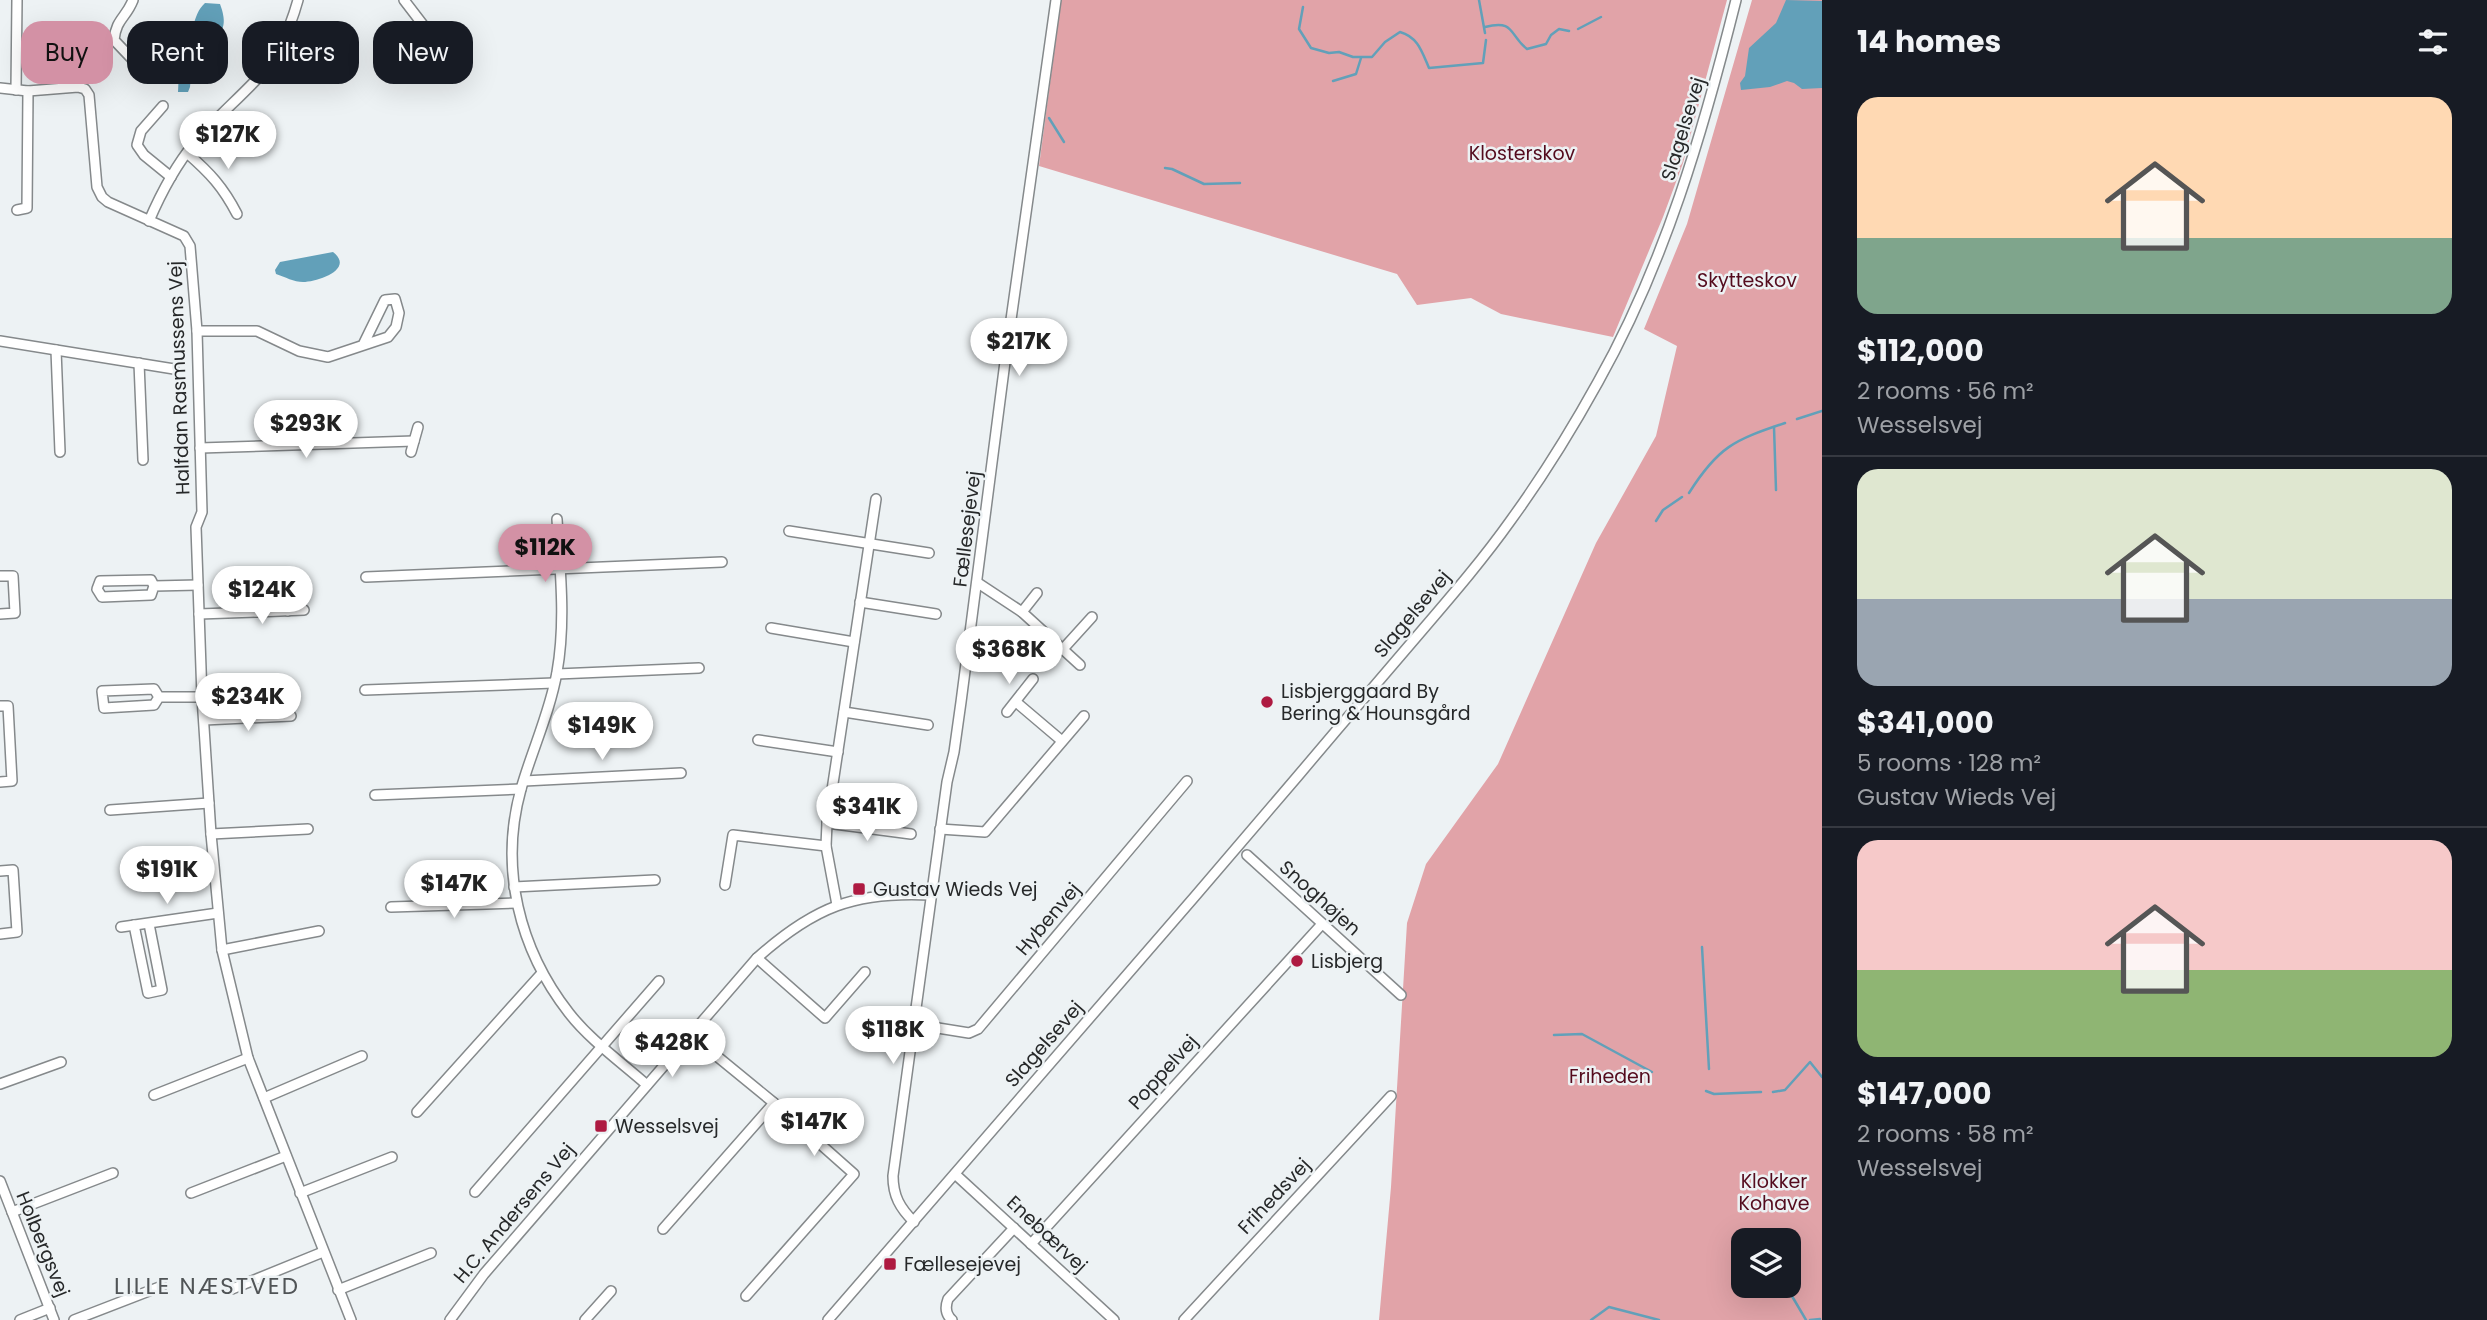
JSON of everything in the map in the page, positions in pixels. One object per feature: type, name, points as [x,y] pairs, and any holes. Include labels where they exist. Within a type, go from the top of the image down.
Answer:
[{"type":"street","points":[[16,90],[17,0]]},
{"type":"street","points":[[127,54],[114,40],[115,26],[133,0]]},
{"type":"street","points":[[149,221],[171,177],[187,153],[224,110],[257,79],[278,50],[292,22],[298,0]]},
{"type":"street","name":"Fællesejevej","points":[[914,1222],[901,1209],[892,1176],[940,829],[978,583],[1005,362],[1056,0]]},
{"type":"street","name":"Slagelsevej","points":[[828,1320],[1464,581],[1519,509],[1600,379],[1655,264],[1680,199],[1708,111],[1736,0]]},
{"type":"street","points":[[407,2],[421,21]]},
{"type":"street","name":"Halfdan Rasmussens Vej","points":[[0,89],[85,89],[89,95],[97,187],[102,197],[184,236],[190,246],[197,331],[202,512],[196,527],[202,697],[222,950],[248,1058],[351,1320]]},
{"type":"street","points":[[17,209],[27,208],[27,91]]},
{"type":"street","points":[[163,106],[141,131],[137,145],[144,155],[171,177]]},
{"type":"street","points":[[187,153],[216,179],[237,214]]},
{"type":"street","points":[[197,331],[257,331],[299,351],[328,357],[388,337],[396,327],[399,313],[395,299],[385,300],[365,343]]},
{"type":"street","points":[[0,341],[174,369]]},
{"type":"street","points":[[56,350],[60,452]]},
{"type":"street","points":[[139,363],[143,460]]},
{"type":"street","points":[[411,452],[418,427]]},
{"type":"street","points":[[200,448],[414,441]]},
{"type":"street","points":[[837,905],[826,846],[827,823],[876,499]]},
{"type":"street","points":[[557,519],[563,629],[555,678],[522,785],[513,841],[516,903],[542,973],[570,1015],[647,1085]]},
{"type":"street","points":[[789,531],[929,553]]},
{"type":"street","points":[[366,577],[722,562]]},
{"type":"street","points":[[256,612],[255,576],[287,575],[288,611]]},
{"type":"street","points":[[0,576],[13,576],[15,613],[0,614]]},
{"type":"street","points":[[151,580],[155,586],[152,595],[102,597],[97,589],[100,581],[151,580]]},
{"type":"street","points":[[978,583],[1022,612],[1080,664]]},
{"type":"street","points":[[155,586],[198,585]]},
{"type":"street","points":[[1022,612],[1037,593]]},
{"type":"street","points":[[860,603],[936,614]]},
{"type":"street","points":[[199,614],[304,610]]},
{"type":"street","points":[[1063,649],[1092,617]]},
{"type":"street","points":[[771,628],[854,642]]},
{"type":"street","points":[[365,690],[699,668]]},
{"type":"street","points":[[1007,712],[1033,679]]},
{"type":"street","points":[[154,689],[159,696],[154,705],[104,708],[102,691],[154,689]]},
{"type":"street","points":[[159,696],[202,697]]},
{"type":"street","points":[[1016,702],[1062,741]]},
{"type":"street","points":[[0,706],[8,706],[12,781],[0,782]]},
{"type":"street","points":[[844,712],[928,725]]},
{"type":"street","points":[[204,720],[291,716]]},
{"type":"street","points":[[940,829],[985,832],[1084,716]]},
{"type":"street","points":[[758,740],[838,752]]},
{"type":"street","points":[[375,795],[681,773]]},
{"type":"street","name":"Hybenvej","points":[[913,1024],[969,1033],[978,1029],[1187,781]]},
{"type":"street","points":[[110,810],[209,803]]},
{"type":"street","points":[[827,823],[911,834]]},
{"type":"street","points":[[211,834],[307,829]]},
{"type":"street","points":[[725,885],[733,835],[826,846]]},
{"type":"street","name":"Snoghøjen","points":[[1247,855],[1401,995]]},
{"type":"street","points":[[0,871],[13,870],[17,932],[0,934]]},
{"type":"street","points":[[514,887],[655,880]]},
{"type":"street","name":"H.C. Andersens Vej","points":[[450,1320],[484,1274],[647,1085],[757,958],[784,934],[837,905],[866,897],[890,894],[932,895]]},
{"type":"street","points":[[391,907],[516,903]]},
{"type":"street","points":[[121,927],[218,913]]},
{"type":"street","points":[[134,925],[148,993],[162,990],[149,923]]},
{"type":"street","name":"Poppelvej","points":[[1031,1244],[1322,924]]},
{"type":"street","points":[[222,950],[319,931]]},
{"type":"street","points":[[757,958],[825,1018],[865,972]]},
{"type":"street","points":[[417,1112],[542,973]]},
{"type":"street","points":[[475,1192],[659,981]]},
{"type":"street","points":[[691,1035],[774,1103],[854,1174],[746,1296]]},
{"type":"street","points":[[264,1098],[362,1056]]},
{"type":"street","points":[[154,1095],[248,1058]]},
{"type":"street","points":[[0,1084],[61,1062]]},
{"type":"street","name":"Frihedsvej","points":[[1184,1320],[1391,1096]]},
{"type":"street","points":[[663,1229],[774,1103]]},
{"type":"street","points":[[191,1193],[286,1156]]},
{"type":"street","points":[[300,1193],[392,1157]]},
{"type":"street","points":[[12,1212],[113,1173]]},
{"type":"street","name":"Enebærvej","points":[[956,1174],[1114,1320]]},
{"type":"street","name":"Holbergsvej","points":[[0,1181],[3,1196],[12,1212],[54,1320]]},
{"type":"street","points":[[952,1320],[947,1316],[945,1306],[948,1299],[1014,1228]]},
{"type":"street","points":[[232,1289],[323,1252]]},
{"type":"street","points":[[338,1290],[431,1253]]},
{"type":"street","points":[[74,1320],[162,1286]]},
{"type":"street","points":[[585,1320],[611,1291]]},
{"type":"street","points":[[20,1320],[50,1308]]},
{"type":"green space","name":"Klosterskov","points":[[1061,0],[1727,0],[1683,163],[1613,337],[1501,314],[1471,298],[1417,305],[1397,274],[1039,166]]},
{"type":"green space","name":"Friheden","points":[[1752,0],[1822,0],[1822,1320],[1379,1320],[1391,1187],[1407,923],[1426,864],[1498,764],[1596,543],[1656,436],[1677,346],[1644,329],[1687,224]]},
{"type":"water","points":[[1786,0],[1822,1],[1822,88],[1802,89],[1787,81],[1770,87],[1741,90],[1740,83],[1745,76],[1749,48],[1776,23]]},
{"type":"water","points":[[205,3],[220,4],[224,21],[195,21]]},
{"type":"water","points":[[178,84],[190,84],[188,92],[178,92]]},
{"type":"water","points":[[333,252],[339,258],[340,264],[325,277],[303,282],[276,274],[275,270],[280,262]]},
{"type":"waterway","points":[[1479,0],[1485,33]]},
{"type":"waterway","points":[[1303,7],[1299,29],[1311,48],[1329,53],[1372,57],[1385,42],[1400,32],[1415,41],[1429,68],[1483,63],[1486,40]]},
{"type":"waterway","points":[[1578,29],[1601,17]]},
{"type":"waterway","points":[[1485,27],[1507,27],[1527,49],[1546,44],[1551,35],[1559,29],[1569,31]]},
{"type":"waterway","points":[[1333,81],[1356,74],[1361,58]]},
{"type":"waterway","points":[[1049,118],[1064,142]]},
{"type":"waterway","points":[[1165,168],[1204,184],[1240,183]]},
{"type":"waterway","points":[[1797,419],[1822,411]]},
{"type":"waterway","points":[[1689,493],[1709,465],[1729,447],[1740,440],[1785,423]]},
{"type":"waterway","points":[[1774,427],[1776,490]]},
{"type":"waterway","points":[[1656,521],[1663,510],[1682,497]]},
{"type":"waterway","points":[[1702,947],[1709,1069]]},
{"type":"waterway","points":[[1554,1035],[1582,1034],[1652,1072]]},
{"type":"waterway","points":[[1773,1092],[1785,1090],[1810,1062],[1822,1077]]},
{"type":"waterway","points":[[1706,1091],[1714,1094],[1761,1092]]},
{"type":"waterway","points":[[1793,1298],[1806,1320]]},
{"type":"waterway","points":[[1591,1320],[1609,1307],[1659,1320]]},
{"type":"waterway","points":[[1810,1320],[1820,1319]]},
{"type":"place","name":"Lisbjerggaard By Bering & Hounsgård","points":[[1267,702]]},
{"type":"place","name":"Gustav Wieds Vej","points":[[859,889]]},
{"type":"place","name":"Lisbjerg","points":[[1297,961]]},
{"type":"place","name":"Wesselsvej","points":[[601,1126]]},
{"type":"place","name":"Fællesejevej","points":[[890,1264]]},
{"type":"district","name":"LILLE NÆSTVED","points":[[207,1286]]},
{"type":"park label","name":"Skytteskov","points":[[1747,280]]},
{"type":"park label","name":"Klokker Kohave","points":[[1774,1192]]}]
